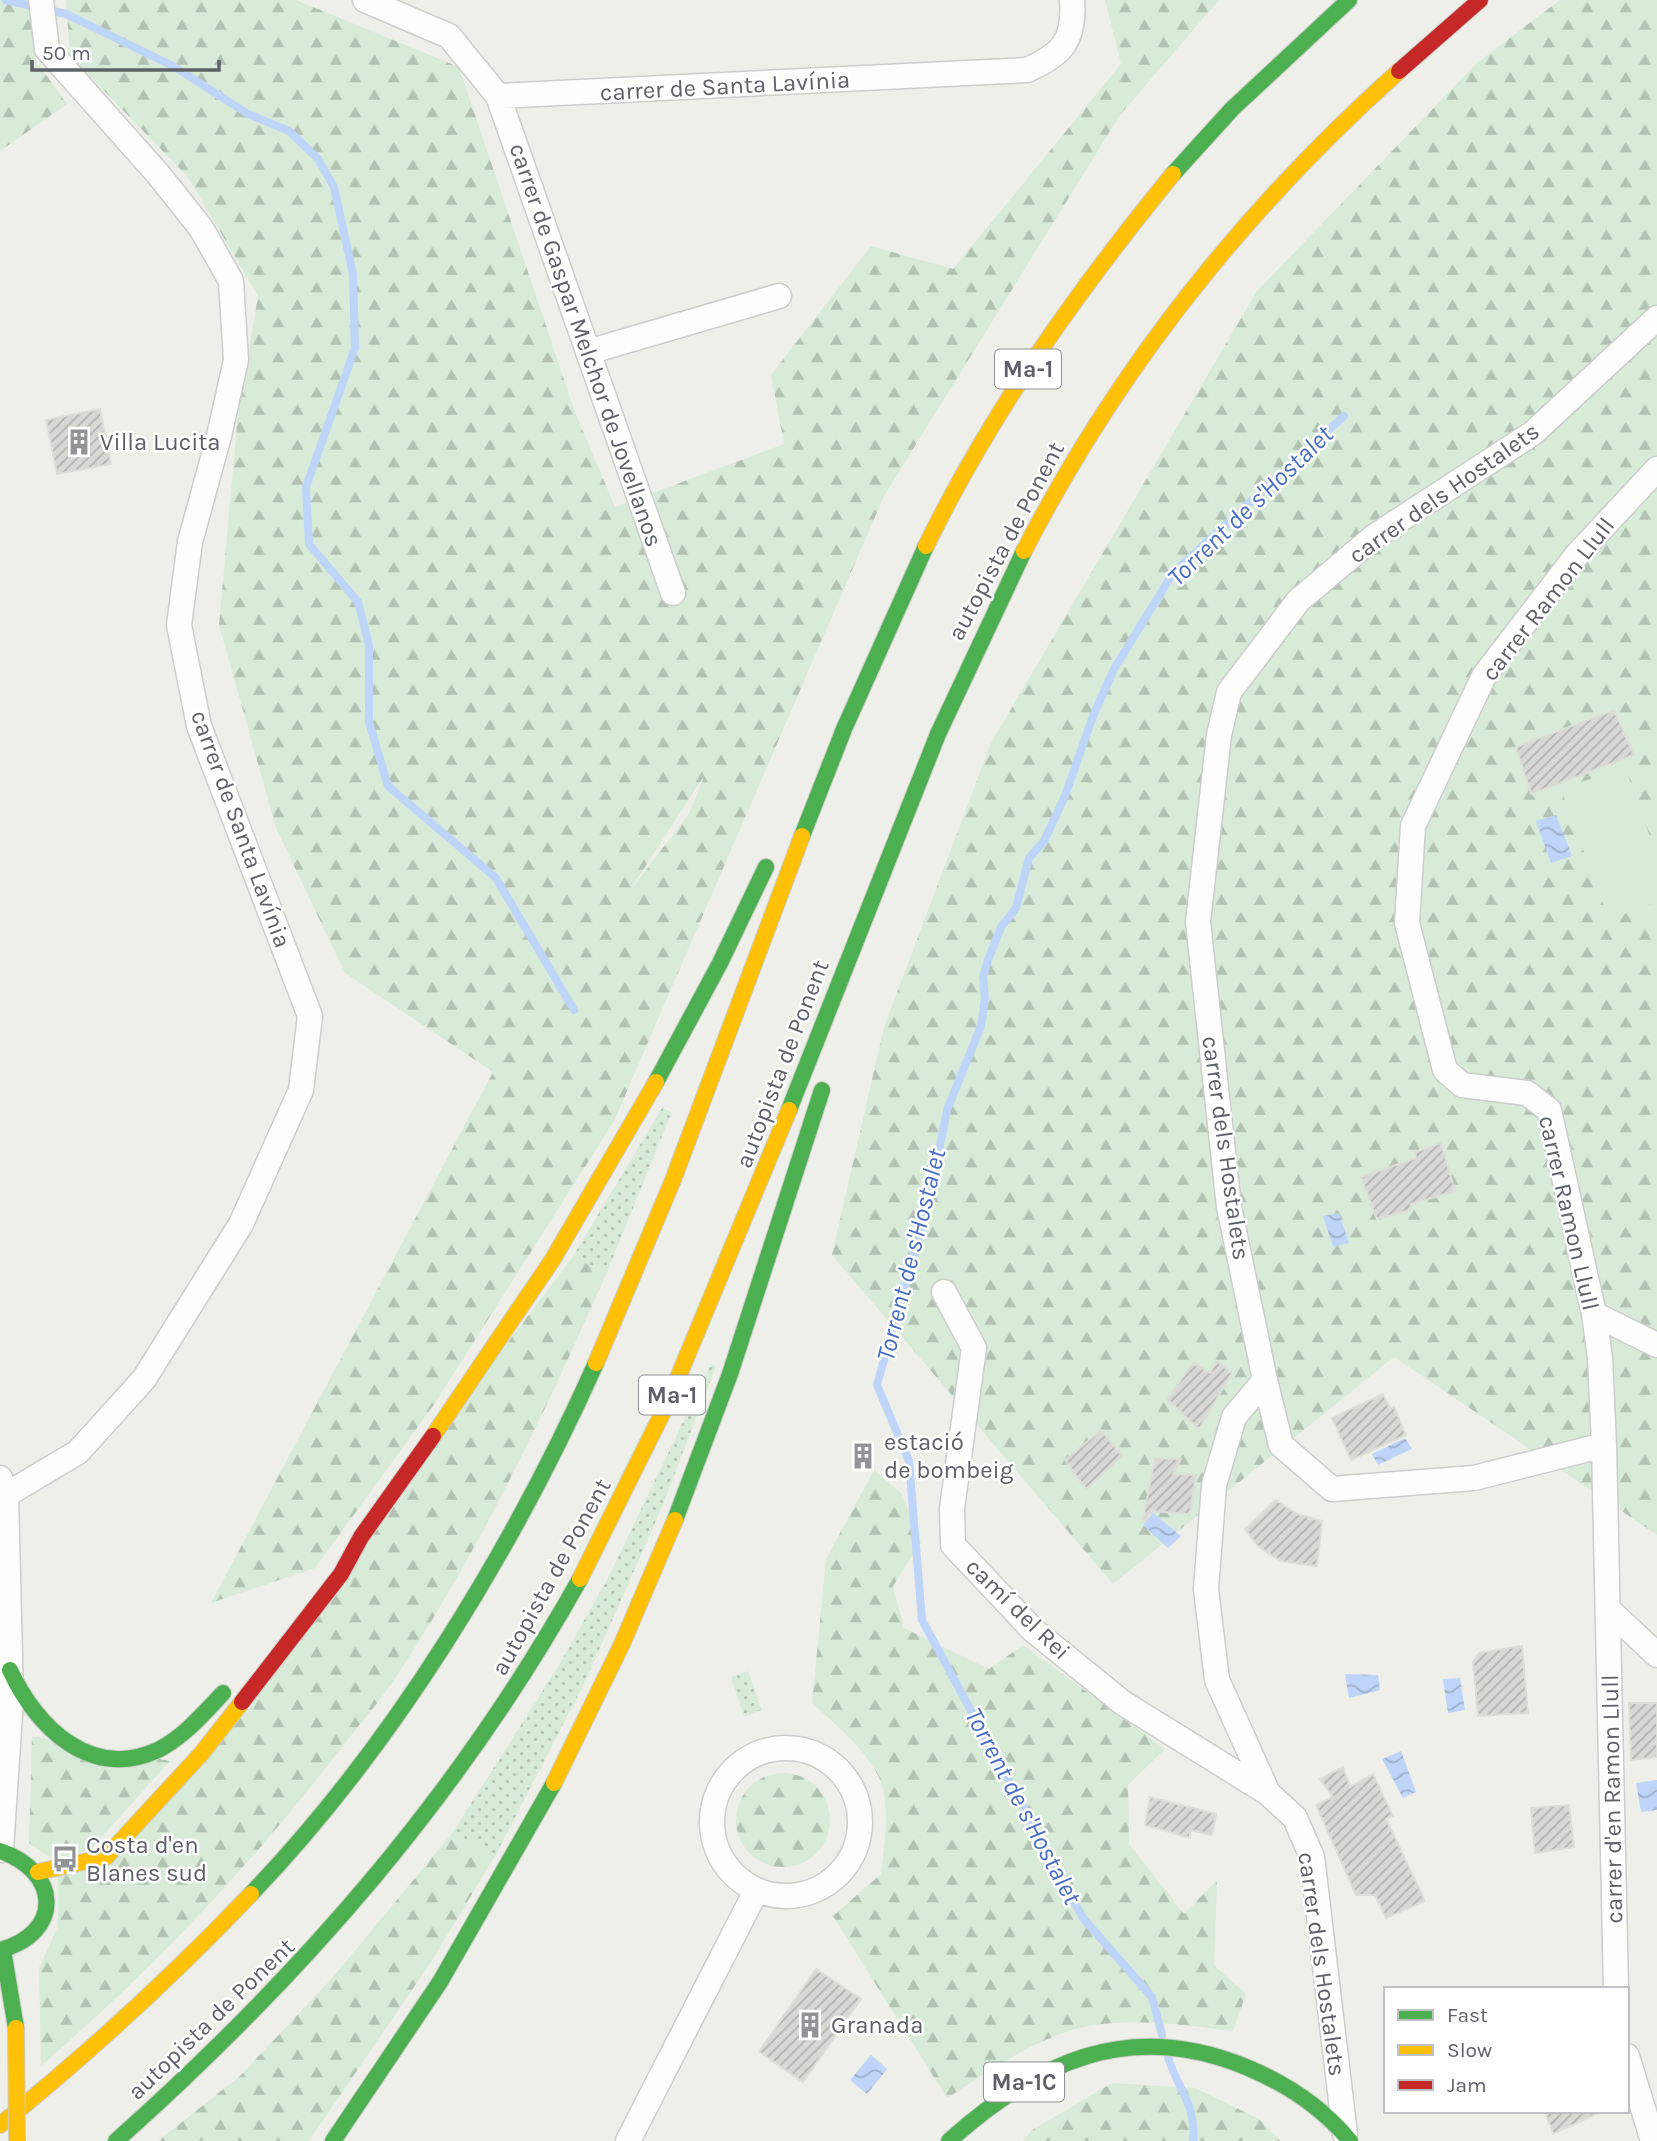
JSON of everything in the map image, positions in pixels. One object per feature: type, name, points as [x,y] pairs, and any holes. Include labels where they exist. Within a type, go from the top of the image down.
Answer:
[{"type":"main road","name":"Ma-1","points":[[0,2125],[90,2054],[145,2004],[252,1895],[352,1777],[459,1622],[553,1455],[608,1338],[663,1206],[813,808],[876,654],[938,522],[1007,399],[1091,280],[1170,178],[1268,74],[1349,0]]},
{"type":"main road","name":"autopista de Ponent","points":[[116,2141],[221,2046],[317,1948],[446,1789],[560,1616],[624,1495],[683,1370],[736,1244],[934,737],[982,631],[1078,454],[1136,363],[1255,214],[1344,120],[1480,0]]},
{"type":"main road","points":[[1017,608],[1035,530]]},
{"type":"main road","points":[[38,1872],[106,1857],[201,1754],[341,1574],[361,1537],[553,1259],[628,1135],[720,963],[776,849],[813,808]]},
{"type":"main road","points":[[333,2141],[400,2046],[467,1938],[546,1797],[602,1685],[650,1581],[736,1361],[828,1073]]},
{"type":"main road","points":[[10,1670],[30,1709],[59,1738],[84,1753],[108,1760],[140,1756],[174,1740],[241,1674],[331,1567],[361,1537]]},
{"type":"main road","points":[[1,1851],[28,1861],[38,1872],[46,1887],[47,1904],[43,1921],[27,1940],[2,1950],[16,2028],[17,2141]]},
{"type":"main road","name":"Ma-1C","points":[[949,2141],[1004,2095],[1055,2066],[1114,2050],[1163,2044],[1212,2052],[1284,2084],[1319,2108],[1347,2137]]},
{"type":"street","name":"carrer de Santa Lavínia","points":[[3,1486],[78,1452],[144,1378],[241,1224],[301,1090],[310,1016],[199,726],[179,625],[190,542],[219,436],[236,360],[231,281],[201,228],[158,174],[47,49],[41,0]]},
{"type":"street","points":[[365,0],[449,36],[498,96]]},
{"type":"street","name":"carrer de Santa Lavínia","points":[[498,96],[1027,70],[1051,60],[1067,43],[1073,17],[1072,0]]},
{"type":"street","name":"carrer de Gaspar Melchor de Jovellanos","points":[[498,96],[673,593]]},
{"type":"street","points":[[588,352],[779,296]]},
{"type":"street","name":"carrer dels Hostalets","points":[[1347,2137],[1312,1857],[1295,1818],[1268,1793],[1217,1680],[1206,1589],[1214,1485],[1234,1417],[1265,1380],[1229,1207],[1198,922],[1219,735],[1229,692],[1298,601],[1375,536],[1533,433],[1657,318]]},
{"type":"street","name":"carrer Ramon Llull","points":[[1609,1610],[1600,1359],[1594,1314],[1549,1110],[1527,1093],[1462,1085],[1445,1070],[1407,923],[1413,826],[1484,676],[1576,556],[1657,469]]},
{"type":"street","name":"camí del Rei","points":[[944,1292],[974,1348],[953,1508],[953,1545],[1033,1630],[1123,1703],[1268,1793]]},
{"type":"street","points":[[1594,1314],[1657,1345]]},
{"type":"street","points":[[1265,1380],[1281,1445],[1332,1489],[1474,1478],[1604,1445]]},
{"type":"street","points":[[1,1851],[10,1670],[3,1486]]},
{"type":"street","points":[[1609,1610],[1657,1655]]},
{"type":"street","name":"carrer d'en Ramon Llull","points":[[1609,1610],[1616,1987]]},
{"type":"street","points":[[783,1747],[807,1750],[829,1761],[847,1778],[853,1789],[858,1800],[862,1824],[857,1848],[845,1869],[821,1888],[804,1895],[780,1897],[756,1891],[735,1877],[720,1857],[712,1834],[713,1809],[721,1785],[737,1766],[758,1753],[783,1747]]},
{"type":"street","points":[[628,2141],[756,1891]]},
{"type":"street","points":[[1629,2063],[1653,2141]]},
{"type":"green space","points":[[0,0],[31,0],[36,61],[67,104],[0,151]]},
{"type":"green space","points":[[66,0],[296,0],[459,67],[575,412],[615,507],[784,444],[771,375],[871,246],[953,269],[1121,64],[1105,0],[1219,0],[1120,115],[884,496],[614,1121],[433,1406],[315,1568],[211,1603],[493,1072],[345,973],[276,828],[219,625],[238,414],[258,296],[188,177],[70,56]],"holes":[[[704,776],[689,814],[632,888]]]},
{"type":"green space","points":[[1560,0],[1657,0],[1657,1535],[1394,1357],[1113,1584],[832,1255],[884,1027],[991,743],[1257,291],[1477,63]]},
{"type":"green space","points":[[1625,767],[1657,856],[1657,902],[1609,920],[1561,789]]},
{"type":"green space","points":[[662,1108],[672,1112],[607,1272],[572,1258]]},
{"type":"green space","points":[[572,1258],[607,1272],[509,1481],[454,1582],[394,1680],[298,1802],[230,1882],[120,1994],[41,2066],[39,1968],[58,1926],[58,1876],[109,1866]]},
{"type":"green space","points":[[711,1364],[716,1366],[662,1507],[585,1682],[495,1856],[453,1832],[559,1665],[608,1578]]},
{"type":"green space","points":[[874,1470],[902,1494],[921,1542],[893,1586],[904,1628],[989,1669],[1023,1645],[1165,1749],[1128,1785],[1129,1844],[1184,1914],[1217,1880],[1214,1965],[1246,1994],[1233,2031],[1130,2022],[1089,2026],[1037,2044],[947,2098],[833,1916],[881,1874],[885,1841],[886,1807],[877,1774],[852,1741],[812,1703],[826,1559]]},
{"type":"green space","points":[[748,1671],[762,1710],[744,1716],[731,1677]]},
{"type":"green space","points":[[32,1736],[170,1761],[90,1850],[52,1859],[29,1843]]},
{"type":"green space","points":[[774,1773],[792,1773],[817,1786],[827,1802],[830,1820],[827,1838],[817,1854],[792,1867],[774,1867],[749,1854],[736,1829],[736,1811],[749,1786]]},
{"type":"green space","points":[[453,1832],[495,1856],[431,1962],[309,2141],[158,2141],[240,2076],[333,1977]]},
{"type":"green space","points":[[1112,2083],[1195,2088],[1259,2119],[1280,2141],[1023,2141],[1032,2130]]},
{"type":"water","points":[[1556,815],[1572,856],[1551,863],[1536,821]]},
{"type":"water","points":[[1339,1213],[1349,1243],[1333,1247],[1323,1216]]},
{"type":"water","points":[[1405,1438],[1412,1449],[1378,1465],[1372,1454]]},
{"type":"water","points":[[1153,1513],[1181,1536],[1168,1548],[1143,1525]]},
{"type":"water","points":[[1345,1674],[1378,1675],[1380,1690],[1349,1698]]},
{"type":"water","points":[[1460,1678],[1465,1710],[1448,1713],[1443,1679]]},
{"type":"water","points":[[1401,1751],[1416,1792],[1403,1798],[1382,1759]]},
{"type":"water","points":[[1657,1780],[1657,1810],[1641,1812],[1636,1783]]},
{"type":"water","points":[[871,2055],[887,2069],[867,2094],[850,2080]]},
{"type":"building","name":"Villa Lucita","points":[[100,409],[111,464],[57,474],[46,420]]},
{"type":"building","points":[[1614,710],[1634,755],[1531,794],[1516,747]]},
{"type":"building","points":[[1441,1143],[1455,1191],[1411,1204],[1410,1210],[1377,1219],[1361,1177],[1416,1158],[1415,1152]]},
{"type":"building","points":[[1216,1361],[1232,1373],[1199,1429],[1167,1399],[1193,1363],[1210,1373]]},
{"type":"building","points":[[1383,1394],[1390,1409],[1394,1407],[1406,1435],[1351,1460],[1332,1418]]},
{"type":"building","points":[[1101,1430],[1122,1456],[1086,1489],[1065,1460]]},
{"type":"building","points":[[1155,1458],[1181,1459],[1173,1474],[1196,1475],[1190,1514],[1152,1511],[1146,1520],[1143,1519]]},
{"type":"building","points":[[1276,1500],[1297,1514],[1322,1521],[1317,1566],[1281,1561],[1259,1547],[1245,1529]]},
{"type":"building","points":[[1522,1646],[1528,1713],[1478,1716],[1473,1662],[1479,1653]]},
{"type":"building","points":[[1629,1703],[1657,1703],[1657,1757],[1631,1760]]},
{"type":"building","points":[[1343,1767],[1350,1787],[1373,1774],[1393,1816],[1386,1819],[1425,1901],[1386,1918],[1375,1895],[1356,1895],[1316,1805],[1333,1797],[1320,1779]]},
{"type":"building","points":[[1150,1797],[1216,1814],[1212,1835],[1190,1830],[1190,1838],[1145,1825]]},
{"type":"building","points":[[1569,1805],[1574,1847],[1535,1853],[1531,1808]]},
{"type":"building","name":"Granada","points":[[816,1969],[861,1999],[803,2082],[759,2052]]},
{"type":"building","points":[[1546,2113],[1599,2113],[1553,2134]]},
{"type":"waterway","points":[[6,0],[66,14],[173,66],[248,114],[289,131],[318,159],[334,187],[353,274],[355,348],[306,487],[309,544],[358,602],[369,645],[369,722],[388,786],[496,878],[574,1010]]},
{"type":"waterway","name":"Torrent de s'Hostalet","points":[[1162,2035],[1152,1997],[1083,1918],[922,1620],[909,1461],[877,1385],[930,1196],[947,1110],[981,1026],[985,998],[983,977],[988,960],[1001,927],[1016,908],[1029,858],[1044,841],[1065,796],[1093,716],[1114,669],[1173,573],[1344,416]]},
{"type":"waterway","name":"Torrent de s'Hostalet","points":[[1168,2057],[1192,2117],[1193,2141]]},
{"type":"traffic: fast","points":[[1173,174],[1232,109],[1349,0]]},
{"type":"traffic: fast","points":[[802,836],[844,729],[926,546]]},
{"type":"traffic: fast","points":[[789,1110],[938,734],[1024,551]]},
{"type":"traffic: fast","points":[[656,1082],[720,963],[766,867]]},
{"type":"traffic: fast","points":[[675,1520],[730,1374],[822,1090]]},
{"type":"traffic: fast","points":[[251,1894],[353,1775],[446,1643],[527,1504],[596,1363]]},
{"type":"traffic: fast","points":[[116,2141],[250,2014],[372,1880],[429,1809],[482,1735],[533,1659],[580,1579]]},
{"type":"traffic: fast","points":[[10,1670],[21,1691],[51,1729],[69,1743],[110,1759],[133,1758],[167,1745],[193,1724],[223,1693]]},
{"type":"traffic: fast","points":[[333,2141],[440,1982],[554,1783]]},
{"type":"traffic: fast","points":[[0,1851],[20,1860],[34,1873],[43,1887],[46,1902],[44,1916],[35,1930],[21,1942],[0,1950]]},
{"type":"traffic: fast","points":[[3,1950],[16,2028]]},
{"type":"traffic: fast","points":[[949,2141],[1016,2089],[1051,2070],[1087,2056],[1124,2048],[1163,2047],[1203,2053],[1261,2074],[1316,2107],[1350,2141]]},
{"type":"traffic: slow","points":[[1024,551],[1101,418],[1189,294],[1289,178],[1399,71]]},
{"type":"traffic: slow","points":[[926,546],[979,447],[1039,353],[1104,262],[1173,174]]},
{"type":"traffic: slow","points":[[596,1363],[673,1180],[802,836]]},
{"type":"traffic: slow","points":[[433,1436],[553,1259],[656,1082]]},
{"type":"traffic: slow","points":[[580,1579],[667,1404],[789,1110]]},
{"type":"traffic: slow","points":[[554,1783],[622,1644],[675,1520]]},
{"type":"traffic: slow","points":[[38,1872],[106,1857],[201,1754],[242,1702]]},
{"type":"traffic: slow","points":[[0,2125],[129,2014],[251,1894]]},
{"type":"traffic: slow","points":[[16,2028],[17,2141]]},
{"type":"traffic: jam","points":[[1399,71],[1480,0]]},
{"type":"traffic: jam","points":[[242,1702],[341,1574],[361,1537],[433,1436]]},
{"type":"place","name":"Villa Lucita","points":[[79,442]]},
{"type":"place","name":"estació de bombeig","points":[[863,1456]]},
{"type":"place","name":"Costa d'en Blanes sud","points":[[65,1859]]},
{"type":"place","name":"Granada","points":[[810,2025]]}]
